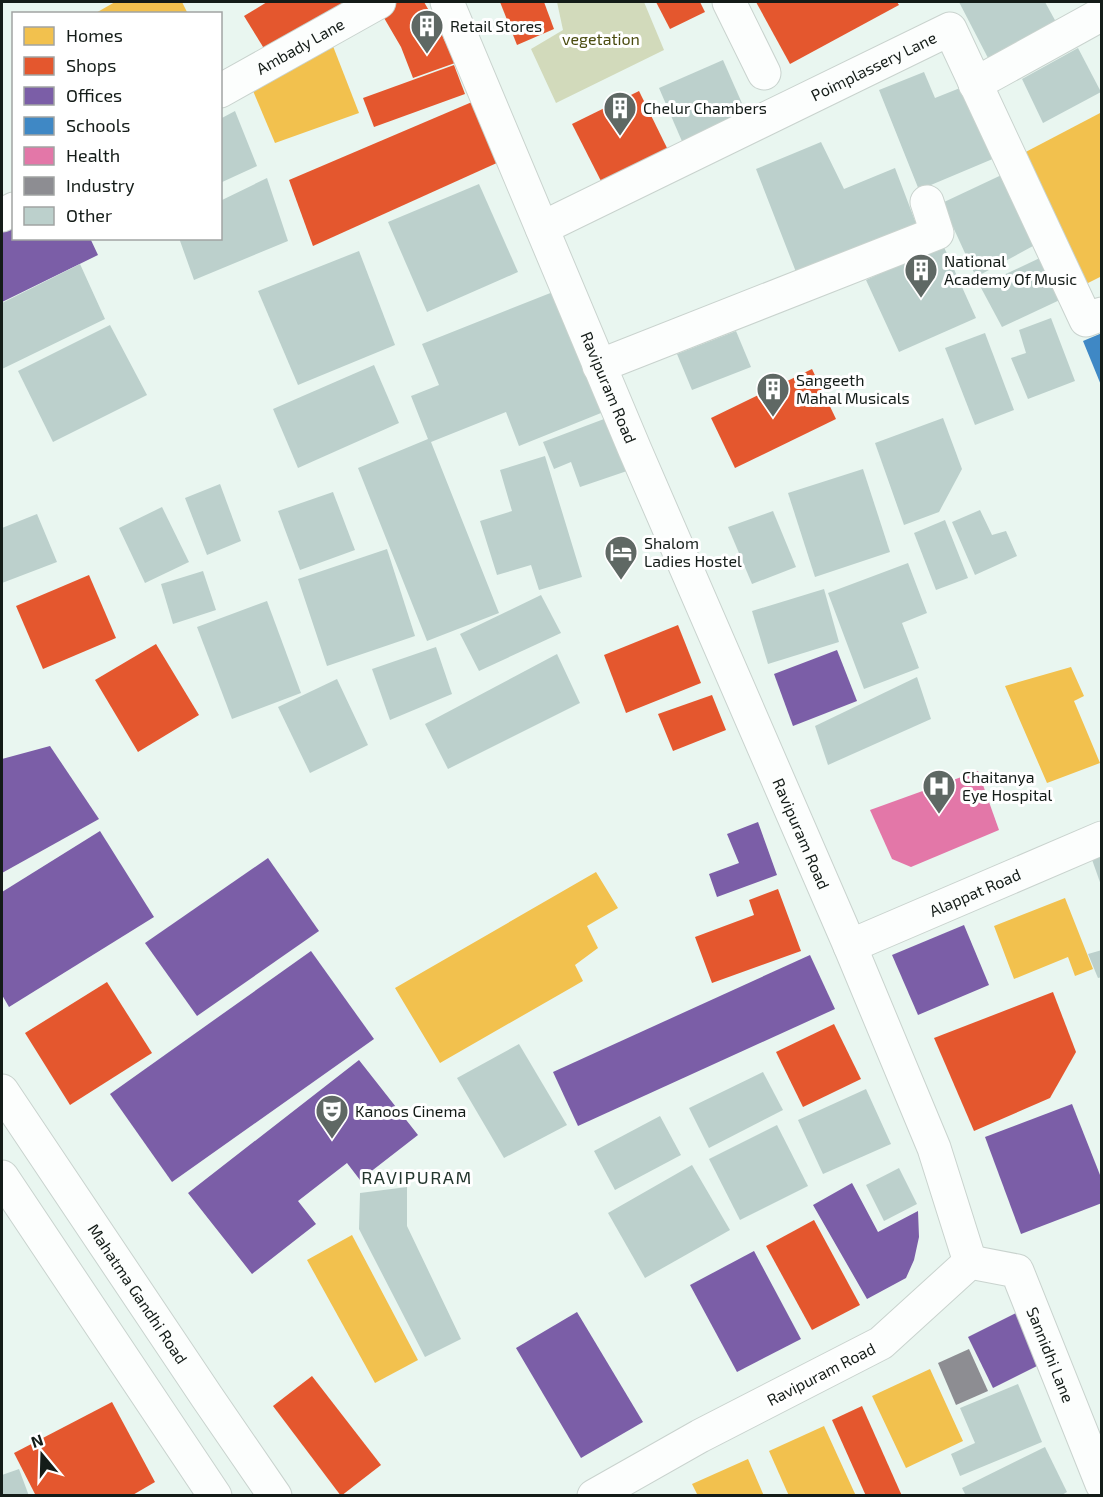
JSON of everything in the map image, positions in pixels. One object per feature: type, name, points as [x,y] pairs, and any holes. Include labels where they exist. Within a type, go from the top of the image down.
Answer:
[{"type":"main road","name":"Ambady Lane","points":[[222,90],[379,2]]},
{"type":"main road","name":"Ravipuram Road","points":[[447,2],[599,366],[850,946],[934,1148],[970,1262],[881,1342],[700,1436],[594,1496]]},
{"type":"main road","points":[[729,2],[764,73]]},
{"type":"main road","points":[[975,84],[1101,14]]},
{"type":"main road","name":"Poimplassery Lane","points":[[542,228],[950,29],[975,84],[1094,317]]},
{"type":"main road","points":[[599,366],[937,233],[927,202]]},
{"type":"main road","name":"Alappat Road","points":[[850,946],[1101,838]]},
{"type":"main road","name":"Mahatma Gandhi Road","points":[[2,1091],[275,1496]]},
{"type":"main road","points":[[2,1177],[215,1496]]},
{"type":"main road","name":"Sannidhi Lane","points":[[970,1262],[1017,1271],[1101,1484]]},
{"type":"green space","name":"vegetation","points":[[557,2],[644,2],[664,50],[556,103],[531,49],[563,30]]},
{"type":"building: Homes","points":[[115,2],[182,2],[187,12],[98,12]]},
{"type":"building: Homes","points":[[331,41],[359,113],[275,143],[251,86]]},
{"type":"building: Homes","points":[[1102,112],[1102,276],[1086,284],[1018,156]]},
{"type":"building: Homes","points":[[1071,667],[1084,696],[1074,701],[1100,763],[1047,783],[1005,686]]},
{"type":"building: Homes","points":[[596,872],[618,908],[587,926],[598,948],[575,965],[583,981],[440,1063],[395,988]]},
{"type":"building: Homes","points":[[1065,898],[1093,969],[1075,976],[1068,957],[1014,979],[994,926]]},
{"type":"building: Homes","points":[[352,1235],[418,1360],[375,1383],[307,1260]]},
{"type":"building: Homes","points":[[930,1369],[963,1441],[906,1468],[872,1396]]},
{"type":"building: Homes","points":[[824,1426],[856,1496],[789,1496],[769,1451]]},
{"type":"building: Homes","points":[[748,1459],[764,1496],[698,1496],[692,1484]]},
{"type":"building: Shops","points":[[267,2],[355,2],[268,55],[244,16]]},
{"type":"building: Shops","points":[[396,2],[424,2],[455,63],[413,78],[401,47],[380,11]]},
{"type":"building: Shops","points":[[500,2],[544,2],[554,29],[517,45]]},
{"type":"building: Shops","points":[[656,2],[700,2],[705,12],[670,29]]},
{"type":"building: Shops","points":[[756,2],[897,2],[899,5],[790,64]]},
{"type":"building: Shops","points":[[454,65],[465,94],[374,127],[363,98]]},
{"type":"building: Shops","name":"Chelur Chambers","points":[[639,91],[668,150],[602,183],[572,124]]},
{"type":"building: Shops","points":[[472,102],[499,162],[313,246],[289,180]]},
{"type":"building: Shops","name":"Sangeeth Mahal Musicals","points":[[812,369],[836,419],[735,468],[711,418]]},
{"type":"building: Shops","points":[[89,575],[116,638],[43,669],[16,606]]},
{"type":"building: Shops","points":[[678,625],[701,683],[626,713],[604,655]]},
{"type":"building: Shops","points":[[156,644],[199,715],[138,752],[95,680]]},
{"type":"building: Shops","points":[[712,695],[726,730],[673,751],[658,714]]},
{"type":"building: Shops","points":[[778,889],[801,951],[712,983],[695,937],[754,915],[749,900]]},
{"type":"building: Shops","points":[[107,982],[152,1053],[70,1105],[25,1033]]},
{"type":"building: Shops","points":[[1053,992],[1076,1052],[1050,1098],[974,1131],[934,1038]]},
{"type":"building: Shops","points":[[834,1024],[861,1079],[803,1107],[776,1052]]},
{"type":"building: Shops","points":[[814,1220],[860,1305],[812,1330],[766,1246]]},
{"type":"building: Shops","points":[[312,1376],[381,1465],[341,1496],[273,1406]]},
{"type":"building: Shops","points":[[112,1402],[155,1482],[131,1496],[36,1496],[14,1453]]},
{"type":"building: Shops","points":[[862,1406],[902,1496],[866,1496],[832,1420]]},
{"type":"building: Offices","points":[[12,225],[12,240],[91,240],[98,255],[2,302],[2,230]]},
{"type":"building: Offices","points":[[837,650],[857,701],[793,726],[774,674]]},
{"type":"building: Offices","points":[[50,746],[99,819],[2,873],[2,759]]},
{"type":"building: Offices","points":[[758,822],[777,875],[717,897],[709,874],[739,863],[727,834]]},
{"type":"building: Offices","points":[[100,831],[154,917],[9,1007],[2,995],[2,892]]},
{"type":"building: Offices","points":[[268,858],[319,931],[197,1016],[145,943]]},
{"type":"building: Offices","points":[[964,925],[989,985],[918,1015],[892,955]]},
{"type":"building: Offices","points":[[311,951],[374,1039],[172,1182],[110,1094]]},
{"type":"building: Offices","points":[[810,955],[835,1009],[578,1126],[553,1072]]},
{"type":"building: Offices","points":[[359,1060],[418,1135],[360,1180],[347,1163],[298,1201],[316,1224],[252,1274],[188,1193]]},
{"type":"building: Offices","points":[[1072,1104],[1102,1180],[1102,1203],[1021,1234],[985,1137]]},
{"type":"building: Offices","points":[[852,1183],[878,1232],[918,1211],[919,1237],[914,1260],[906,1278],[867,1299],[813,1205]]},
{"type":"building: Offices","points":[[754,1251],[801,1339],[737,1372],[690,1285]]},
{"type":"building: Offices","points":[[577,1312],[643,1422],[581,1458],[516,1348]]},
{"type":"building: Offices","points":[[1018,1312],[1043,1363],[993,1388],[968,1337]]},
{"type":"building: Schools","points":[[1102,333],[1102,385],[1101,385],[1083,341]]},
{"type":"building: Health","points":[[978,771],[999,830],[911,867],[892,859],[870,810]]},
{"type":"building: Industry","points":[[969,1349],[988,1391],[956,1405],[938,1363]]},
{"type":"building: Other","points":[[959,2],[1045,2],[1056,22],[988,58]]},
{"type":"building: Other","points":[[1078,48],[1101,92],[1043,123],[1022,79]]},
{"type":"building: Other","points":[[723,60],[748,117],[684,146],[659,88]]},
{"type":"building: Other","points":[[924,72],[935,98],[965,86],[995,158],[919,190],[879,90]]},
{"type":"building: Other","points":[[235,111],[257,166],[222,182],[222,118]]},
{"type":"building: Other","points":[[821,142],[844,189],[895,168],[917,226],[796,272],[756,169]]},
{"type":"building: Other","points":[[1010,171],[1044,240],[976,277],[942,203]]},
{"type":"building: Other","points":[[267,178],[288,241],[194,280],[180,240],[222,240],[222,200]]},
{"type":"building: Other","points":[[479,184],[518,272],[427,312],[388,222]]},
{"type":"building: Other","name":"National Academy Of Music","points":[[943,245],[976,318],[899,352],[866,280]]},
{"type":"building: Other","points":[[359,251],[395,345],[298,385],[258,291]]},
{"type":"building: Other","points":[[1044,256],[1064,298],[1002,327],[980,286]]},
{"type":"building: Other","points":[[80,264],[105,319],[2,369],[2,303]]},
{"type":"building: Other","points":[[558,290],[606,411],[519,446],[506,412],[431,442],[499,613],[427,641],[358,468],[428,439],[411,396],[439,385],[422,344]]},
{"type":"building: Other","points":[[1051,318],[1075,381],[1028,399],[1011,358],[1026,353],[1019,330]]},
{"type":"building: Other","points":[[110,325],[147,395],[53,442],[18,371]]},
{"type":"building: Other","points":[[736,331],[751,367],[692,390],[677,354]]},
{"type":"building: Other","points":[[985,333],[1014,410],[975,425],[945,348]]},
{"type":"building: Other","points":[[374,365],[399,423],[298,468],[273,409]]},
{"type":"building: Other","points":[[943,418],[962,469],[939,512],[904,525],[875,443]]},
{"type":"building: Other","points":[[604,419],[627,471],[580,487],[571,462],[554,469],[543,442]]},
{"type":"building: Other","points":[[545,456],[582,577],[539,590],[531,565],[497,575],[480,521],[512,511],[500,470]]},
{"type":"building: Other","points":[[863,469],[890,552],[815,577],[788,493]]},
{"type":"building: Other","points":[[220,484],[241,541],[207,555],[185,498]]},
{"type":"building: Other","points":[[333,492],[355,550],[300,570],[278,511]]},
{"type":"building: Other","points":[[162,507],[189,562],[145,583],[119,528]]},
{"type":"building: Other","points":[[980,510],[992,535],[1006,531],[1017,556],[975,575],[952,522]]},
{"type":"building: Other","points":[[773,511],[796,567],[752,584],[728,527]]},
{"type":"building: Other","points":[[37,514],[57,562],[2,583],[2,528]]},
{"type":"building: Other","points":[[945,520],[968,578],[936,590],[914,533]]},
{"type":"building: Other","points":[[387,549],[415,636],[327,666],[298,579]]},
{"type":"building: Other","points":[[908,563],[927,613],[902,623],[919,668],[864,689],[828,593]]},
{"type":"building: Other","points":[[203,571],[216,610],[173,624],[161,584]]},
{"type":"building: Other","points":[[824,589],[839,642],[768,664],[752,611]]},
{"type":"building: Other","points":[[541,595],[561,633],[479,671],[460,634]]},
{"type":"building: Other","points":[[267,601],[301,693],[232,719],[197,627]]},
{"type":"building: Other","points":[[436,647],[452,694],[390,720],[372,669]]},
{"type":"building: Other","points":[[557,654],[580,703],[448,769],[425,724]]},
{"type":"building: Other","points":[[917,677],[931,719],[828,765],[815,726]]},
{"type":"building: Other","points":[[337,679],[368,745],[310,773],[278,707]]},
{"type":"building: Other","points":[[1102,849],[1102,885],[1101,885],[1090,854]]},
{"type":"building: Other","points":[[1102,950],[1102,977],[1098,978],[1088,954]]},
{"type":"building: Other","points":[[519,1044],[567,1125],[504,1158],[457,1078]]},
{"type":"building: Other","points":[[763,1072],[783,1110],[709,1148],[689,1108]]},
{"type":"building: Other","points":[[866,1089],[891,1144],[823,1174],[798,1120]]},
{"type":"building: Other","points":[[660,1116],[681,1155],[615,1190],[594,1151]]},
{"type":"building: Other","points":[[777,1125],[808,1186],[740,1220],[709,1159]]},
{"type":"building: Other","points":[[692,1165],[730,1230],[645,1278],[608,1213]]},
{"type":"building: Other","points":[[899,1168],[917,1204],[884,1221],[866,1185]]},
{"type":"building: Other","points":[[407,1187],[407,1226],[461,1339],[425,1357],[359,1229],[360,1193]]},
{"type":"building: Other","points":[[1018,1384],[1042,1442],[960,1476],[951,1454],[975,1443],[960,1408]]},
{"type":"building: Other","points":[[1045,1447],[1067,1492],[1060,1496],[966,1496],[962,1488]]},
{"type":"building: Other","points":[[19,1469],[29,1496],[2,1496],[2,1475]]},
{"type":"place","name":"Retail Stores","points":[[427,55]]},
{"type":"place","name":"Chelur Chambers","points":[[620,137]]},
{"type":"place","name":"National Academy Of Music","points":[[921,299]]},
{"type":"place","name":"Sangeeth Mahal Musicals","points":[[773,418]]},
{"type":"place","name":"Shalom Ladies Hostel","points":[[621,581]]},
{"type":"place","name":"Chaitanya Eye Hospital","points":[[939,815]]},
{"type":"place","name":"Kanoos Cinema","points":[[332,1140]]},
{"type":"district","name":"RAVIPURAM","points":[[417,1178]]}]
